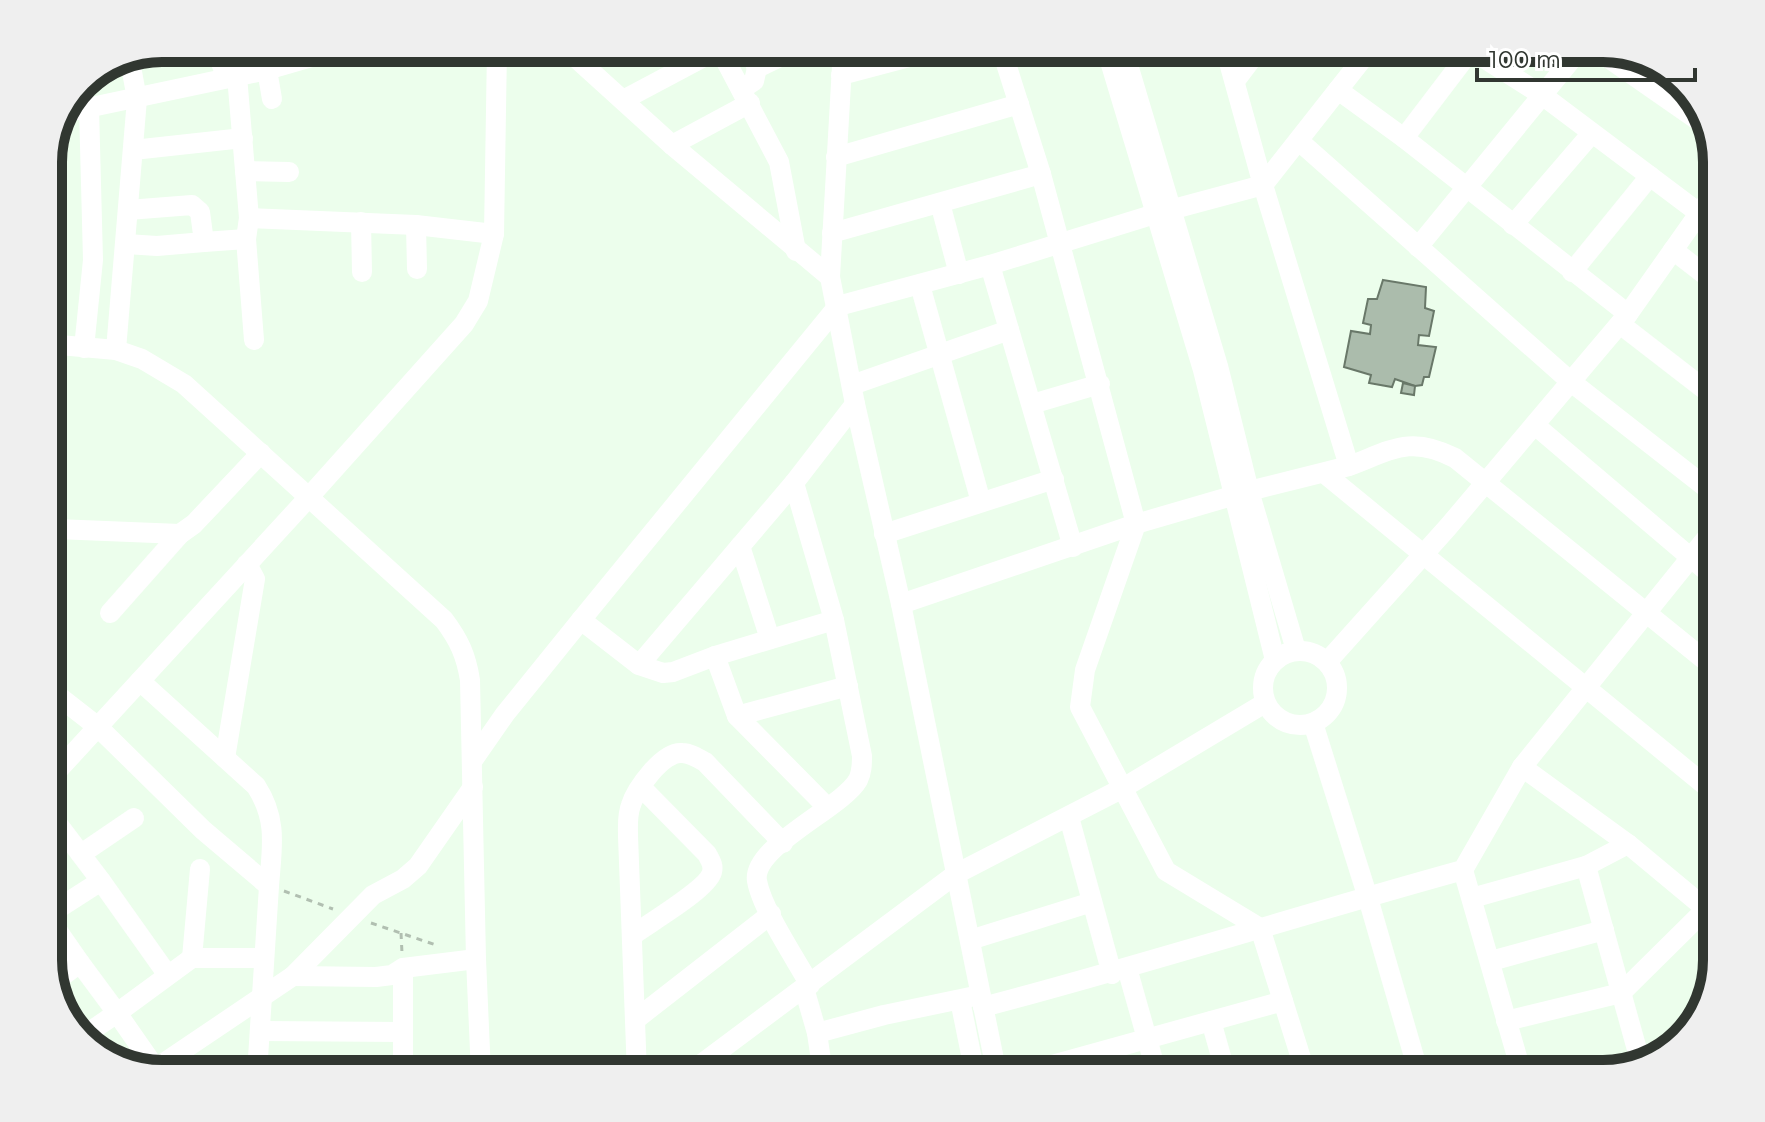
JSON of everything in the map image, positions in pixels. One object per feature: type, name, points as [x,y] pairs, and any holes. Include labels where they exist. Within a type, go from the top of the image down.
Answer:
[{"type":"street","points":[[223,62],[232,77],[243,138],[249,218],[246,239],[254,340]]},
{"type":"street","points":[[77,110],[137,99],[293,62]]},
{"type":"street","points":[[62,766],[464,324],[478,301],[494,234],[497,62]]},
{"type":"street","points":[[587,62],[672,145],[830,277]]},
{"type":"street","points":[[623,100],[693,62]]},
{"type":"street","points":[[727,62],[779,162],[796,251]]},
{"type":"street","points":[[672,145],[746,96],[754,81],[757,68],[754,62]]},
{"type":"street","points":[[757,68],[766,62]]},
{"type":"street","points":[[842,62],[830,277],[901,604],[994,1060]]},
{"type":"street","points":[[841,75],[890,62]]},
{"type":"street","points":[[1006,62],[1041,174],[1136,524],[1085,670],[1079,699],[1084,717],[1166,871],[1260,928],[1302,1060]]},
{"type":"street","points":[[1111,62],[1218,366],[1275,660]]},
{"type":"street","points":[[1126,62],[1163,212]]},
{"type":"street","points":[[1229,62],[1263,185],[1349,466]]},
{"type":"street","points":[[1235,81],[1249,62]]},
{"type":"street","points":[[473,760],[505,714],[838,306],[1263,185],[1360,62]]},
{"type":"street","points":[[1404,138],[1460,62]]},
{"type":"street","points":[[1490,62],[1542,95],[1699,213]]},
{"type":"street","points":[[1418,247],[1569,62]]},
{"type":"street","points":[[1616,63],[1692,116]]},
{"type":"street","points":[[116,350],[137,99],[131,67]]},
{"type":"street","points":[[267,70],[272,99]]},
{"type":"street","points":[[1338,90],[1404,138],[1572,272],[1703,387]]},
{"type":"street","points":[[836,157],[1019,104]]},
{"type":"street","points":[[84,348],[93,260],[89,107]]},
{"type":"street","points":[[1513,225],[1592,133]]},
{"type":"street","points":[[133,150],[243,138]]},
{"type":"street","points":[[1299,141],[1570,381],[1703,485]]},
{"type":"street","points":[[245,171],[289,172]]},
{"type":"street","points":[[832,233],[1041,174]]},
{"type":"street","points":[[1572,272],[1650,176]]},
{"type":"street","points":[[940,203],[959,274]]},
{"type":"street","points":[[128,210],[192,205],[200,212],[204,242]]},
{"type":"street","points":[[1327,662],[1536,426],[1624,319],[1703,207]]},
{"type":"street","points":[[249,218],[416,225],[494,234]]},
{"type":"street","points":[[361,222],[362,272]]},
{"type":"street","points":[[416,225],[417,269]]},
{"type":"street","points":[[126,244],[157,246],[246,239]]},
{"type":"street","points":[[1673,250],[1703,273]]},
{"type":"street","points":[[990,265],[1073,547]]},
{"type":"street","points":[[920,285],[981,502]]},
{"type":"street","points":[[639,665],[794,483],[854,395],[941,354],[1009,330]]},
{"type":"street","points":[[62,346],[116,350],[142,359],[184,384],[444,620],[459,639],[470,680],[480,1060]]},
{"type":"street","points":[[1032,404],[1100,384]]},
{"type":"street","points":[[1536,426],[1703,569]]},
{"type":"street","points":[[901,604],[1136,524],[1349,466],[1405,446],[1428,446],[1455,458],[1703,659]]},
{"type":"street","points":[[110,613],[180,534],[194,524],[261,453]]},
{"type":"street","points":[[1324,473],[1703,784]]},
{"type":"street","points":[[884,534],[1054,479]]},
{"type":"street","points":[[794,483],[834,620],[862,768],[852,788],[759,864],[756,873],[759,891],[807,986],[821,1060]]},
{"type":"street","points":[[1242,494],[1296,650]]},
{"type":"street","points":[[62,527],[180,534]]},
{"type":"street","points":[[817,1033],[884,1015],[960,1000],[982,1001],[1120,971],[1463,870],[1522,767],[1703,543]]},
{"type":"street","points":[[740,546],[770,639]]},
{"type":"street","points":[[225,758],[255,579],[247,564]]},
{"type":"street","points":[[581,620],[639,665],[654,671],[673,672],[834,620]]},
{"type":"street","points":[[1296,650],[1317,655],[1334,672],[1336,696],[1332,708],[1307,724],[1280,720],[1265,703],[1263,680],[1275,660],[1296,650]]},
{"type":"street","points":[[715,656],[737,716],[827,807]]},
{"type":"street","points":[[140,681],[256,786],[268,804],[273,823],[258,1060]]},
{"type":"street","points":[[737,716],[848,686]]},
{"type":"street","points":[[62,701],[98,727],[203,830],[269,886]]},
{"type":"street","points":[[707,1060],[956,874],[1123,788],[1265,703]]},
{"type":"street","points":[[1307,724],[1414,1060]]},
{"type":"street","points":[[636,1060],[628,814],[641,787],[663,759],[672,753],[691,755],[705,762],[783,843]]},
{"type":"street","points":[[1522,767],[1628,844],[1703,906]]},
{"type":"street","points":[[169,1060],[293,976],[373,895],[403,879],[418,866],[473,787]]},
{"type":"street","points":[[633,935],[699,889],[713,871],[707,854],[641,787]]},
{"type":"street","points":[[1069,817],[1092,902],[1153,1060]]},
{"type":"street","points":[[81,854],[134,818]]},
{"type":"street","points":[[62,829],[167,974]]},
{"type":"street","points":[[1472,898],[1586,866],[1628,844]]},
{"type":"street","points":[[1586,866],[1638,1054]]},
{"type":"street","points":[[192,958],[200,869]]},
{"type":"street","points":[[1463,870],[1518,1060]]},
{"type":"street","points":[[62,907],[101,881]]},
{"type":"street","points":[[1362,900],[1401,1060]]},
{"type":"street","points":[[970,940],[1092,902]]},
{"type":"street","points":[[635,1020],[771,914]]},
{"type":"street","points":[[1506,1021],[1621,993],[1703,920]]},
{"type":"street","points":[[1491,961],[1604,930]]},
{"type":"street","points":[[62,937],[147,1058]]},
{"type":"street","points":[[91,1030],[192,958],[264,958]]},
{"type":"street","points":[[293,976],[376,977],[392,975],[403,968],[476,959]]},
{"type":"street","points":[[63,975],[80,963]]},
{"type":"street","points":[[403,968],[403,1060]]},
{"type":"street","points":[[960,1000],[972,1060]]},
{"type":"street","points":[[1097,1060],[1147,1039],[1283,1001]]},
{"type":"street","points":[[1211,1021],[1222,1060]]},
{"type":"street","points":[[260,1031],[403,1032]]},
{"type":"path","points":[[269,886],[446,949]]},
{"type":"building","points":[[1383,280],[1426,287],[1425,308],[1434,311],[1429,336],[1419,335],[1418,345],[1436,347],[1429,377],[1424,377],[1422,385],[1415,386],[1395,379],[1392,387],[1369,383],[1371,375],[1344,367],[1351,331],[1370,334],[1371,325],[1363,323],[1368,299],[1377,299]]},
{"type":"building","points":[[1403,383],[1415,386],[1414,395],[1401,393]]}]
